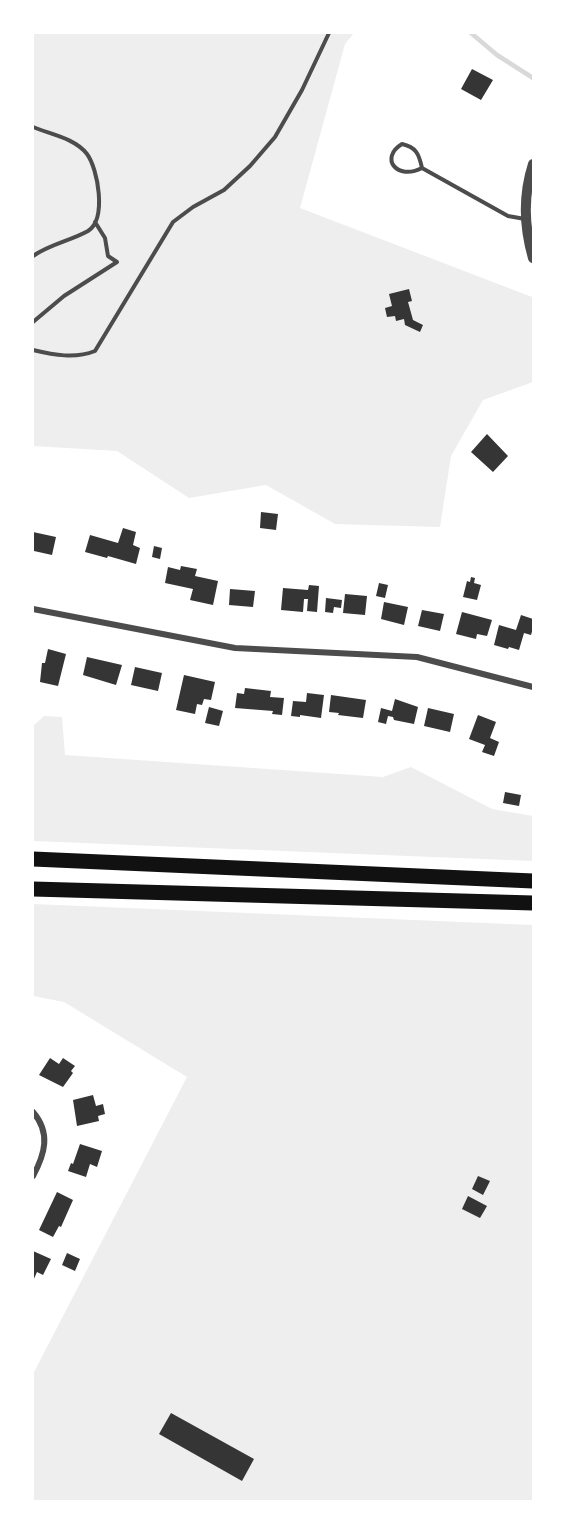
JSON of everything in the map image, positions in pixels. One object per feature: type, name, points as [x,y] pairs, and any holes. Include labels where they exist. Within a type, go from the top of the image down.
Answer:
[{"type":"highway","points":[[33,859],[533,881]]},
{"type":"highway","points":[[33,889],[533,903]]},
{"type":"street","points":[[533,164],[526,194],[526,219],[533,258]]},
{"type":"street","points":[[33,609],[235,648],[417,657],[533,687]]},
{"type":"street","points":[[33,1112],[39,1119],[46,1138],[43,1158],[33,1176]]},
{"type":"lane","points":[[33,350],[83,356],[95,351],[173,222],[193,207],[224,190],[250,166],[275,137],[302,90],[328,33]]},
{"type":"lane","points":[[33,127],[62,138],[86,153],[99,183],[99,216],[90,230],[44,248],[33,256]]},
{"type":"lane","points":[[422,168],[409,173],[394,167],[392,155],[395,148],[402,144],[415,149],[422,168],[508,216],[526,219]]},
{"type":"lane","points":[[33,322],[64,296],[117,262],[108,256],[105,238],[95,222]]},
{"type":"shaded area","points":[[33,33],[354,33],[345,44],[300,208],[532,297],[533,382],[483,400],[451,456],[440,527],[335,524],[266,485],[189,498],[117,451],[33,446]]},
{"type":"shaded area","points":[[44,716],[62,717],[65,755],[383,777],[411,767],[492,809],[533,816],[533,861],[33,841],[33,726]]},
{"type":"shaded area","points":[[33,904],[533,925],[533,1501],[33,1501],[33,1374],[187,1077],[64,1002],[33,996]]},
{"type":"building","points":[[472,69],[493,80],[481,100],[461,89]]},
{"type":"building","points":[[409,289],[412,301],[408,302],[413,320],[423,325],[420,332],[405,325],[404,319],[396,321],[395,316],[387,317],[385,308],[392,306],[389,294]]},
{"type":"building","points":[[487,434],[508,456],[493,472],[471,452]]},
{"type":"building","points":[[261,512],[278,514],[276,530],[260,528]]},
{"type":"building","points":[[123,528],[136,532],[133,545],[140,548],[136,564],[85,552],[90,535],[118,543]]},
{"type":"building","points":[[33,532],[56,537],[52,555],[34,551]]},
{"type":"building","points":[[154,546],[162,548],[160,559],[152,557]]},
{"type":"building","points":[[181,566],[197,569],[195,576],[218,581],[213,605],[190,600],[193,589],[165,583],[168,567],[180,570]]},
{"type":"building","points":[[471,577],[475,578],[474,583],[481,585],[477,600],[463,597],[467,581],[470,582]]},
{"type":"building","points":[[379,583],[388,585],[385,598],[376,596]]},
{"type":"building","points":[[309,585],[319,586],[317,612],[307,611],[308,599],[304,599],[303,612],[281,610],[283,588],[308,590]]},
{"type":"building","points":[[230,589],[255,591],[253,607],[229,605]]},
{"type":"building","points":[[345,594],[367,596],[365,615],[343,613]]},
{"type":"building","points":[[326,598],[342,600],[341,608],[334,607],[333,613],[325,612]]},
{"type":"building","points":[[384,602],[408,607],[404,625],[381,619]]},
{"type":"building","points":[[422,610],[444,614],[440,631],[418,626]]},
{"type":"building","points":[[462,612],[492,620],[487,636],[477,634],[476,639],[456,634]]},
{"type":"building","points":[[521,615],[533,619],[533,628],[531,635],[524,633],[519,650],[494,645],[499,625],[516,630]]},
{"type":"building","points":[[48,649],[66,654],[58,686],[40,682],[42,663],[45,663]]},
{"type":"building","points":[[87,657],[122,665],[116,685],[83,675]]},
{"type":"building","points":[[135,667],[162,673],[158,691],[131,685]]},
{"type":"building","points":[[184,675],[215,682],[211,700],[204,699],[202,705],[197,704],[195,714],[176,710]]},
{"type":"building","points":[[245,688],[271,691],[270,697],[284,698],[282,715],[272,714],[273,711],[235,708],[237,693],[244,694]]},
{"type":"building","points":[[307,693],[324,695],[321,718],[291,716],[293,701],[306,702]]},
{"type":"building","points":[[331,695],[366,700],[363,718],[329,712]]},
{"type":"building","points":[[395,699],[418,707],[414,724],[394,720],[393,717],[388,716],[386,724],[378,722],[381,708],[392,711]]},
{"type":"building","points":[[209,707],[223,711],[219,726],[205,723]]},
{"type":"building","points":[[428,708],[454,714],[450,732],[424,726]]},
{"type":"building","points":[[478,715],[496,722],[490,738],[499,742],[494,756],[482,752],[485,745],[469,739]]},
{"type":"building","points":[[505,792],[521,795],[519,806],[503,803]]},
{"type":"building","points":[[50,1058],[59,1064],[63,1058],[75,1066],[63,1087],[39,1075]]},
{"type":"building","points":[[93,1095],[96,1106],[103,1104],[105,1114],[98,1116],[99,1121],[77,1126],[73,1100]]},
{"type":"building","points":[[80,1144],[102,1151],[97,1167],[90,1164],[86,1177],[68,1171]]},
{"type":"building","points":[[478,1176],[490,1181],[483,1195],[472,1189]]},
{"type":"building","points":[[57,1192],[73,1200],[61,1227],[59,1226],[53,1237],[39,1230]]},
{"type":"building","points":[[468,1196],[487,1206],[480,1218],[462,1209]]},
{"type":"building","points":[[33,1251],[51,1259],[43,1275],[37,1272],[33,1281]]},
{"type":"building","points":[[67,1253],[80,1259],[75,1271],[62,1265]]},
{"type":"building","points":[[171,1413],[254,1459],[242,1481],[159,1434]]},
{"type":"waterway","points":[[471,33],[497,55],[533,78]]}]
